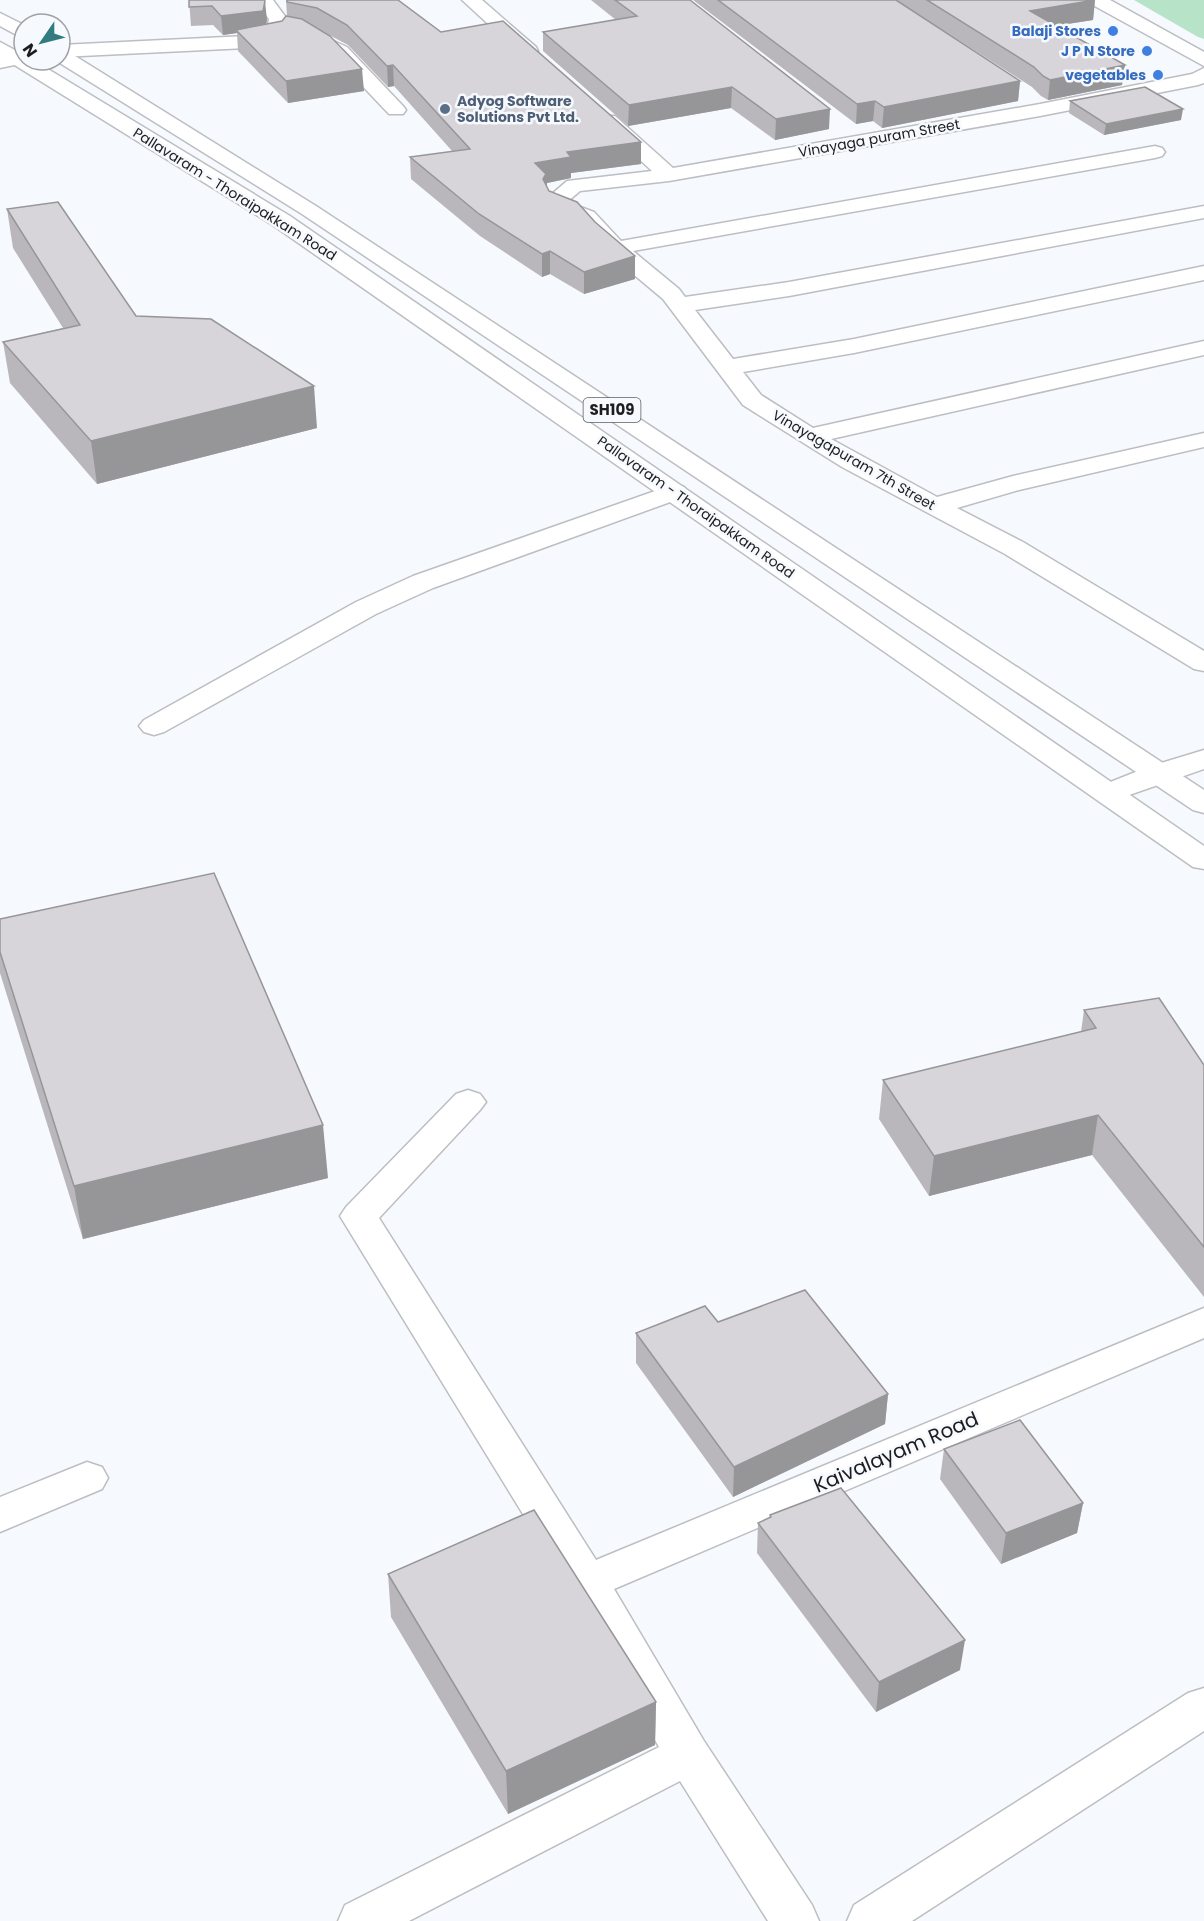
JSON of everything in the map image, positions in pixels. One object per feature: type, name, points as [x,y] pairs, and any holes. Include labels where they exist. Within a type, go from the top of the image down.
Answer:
[{"type":"street","points":[[72,52],[247,42],[276,36],[278,19],[264,0]]},
{"type":"street","points":[[471,0],[542,62]]},
{"type":"street","points":[[1096,0],[1204,60]]},
{"type":"street","points":[[277,27],[305,33],[340,51],[396,110]]},
{"type":"street","name":"Pallavaram - Thoraipakkam Road","points":[[6,57],[282,220],[1204,860]]},
{"type":"street","name":"Pallavaram - Thoraipakkam Road","points":[[72,61],[309,210],[1204,804]]},
{"type":"street","name":"Vinayaga puram Street","points":[[556,200],[574,185],[669,175],[1040,110],[1198,79],[1204,74]]},
{"type":"street","points":[[1024,93],[1040,110]]},
{"type":"street","points":[[595,109],[669,175]]},
{"type":"street","points":[[839,125],[864,140]]},
{"type":"street","points":[[616,248],[1155,152]]},
{"type":"street","name":"Vinayagapuram 7th Street","points":[[556,200],[558,207],[586,217],[616,248],[657,282],[679,305],[752,400],[851,462],[1014,549],[1204,663]]},
{"type":"street","points":[[679,305],[789,289],[1204,212]]},
{"type":"street","points":[[727,367],[854,346],[1204,273]]},
{"type":"street","points":[[810,436],[1204,348]]},
{"type":"street","points":[[934,506],[1013,484],[1204,440]]},
{"type":"street","points":[[154,726],[375,603],[423,582],[675,492]]},
{"type":"street","points":[[1109,793],[1159,773],[1204,759]]},
{"type":"street","points":[[468,1102],[359,1216],[587,1582],[688,1755],[795,1921]]},
{"type":"street","name":"Kaivalayam Road","points":[[587,1582],[1204,1322]]},
{"type":"street","points":[[0,1515],[87,1478]]},
{"type":"street","points":[[871,1921],[1204,1707]]},
{"type":"street","points":[[362,1921],[688,1755]]},
{"type":"green space","points":[[1134,0],[1204,0],[1204,39],[1198,37]]},
{"type":"building","points":[[189,0],[265,1],[263,11],[221,16],[212,6],[189,7]]},
{"type":"building","points":[[287,0],[398,0],[441,32],[503,21],[641,142],[567,152],[571,157],[535,163],[546,174],[543,179],[549,191],[577,202],[595,222],[635,256],[584,272],[550,251],[542,254],[479,214],[410,157],[470,149],[393,65],[387,66],[347,25],[317,8],[287,2]]},
{"type":"building","points":[[615,0],[690,0],[830,109],[776,119],[732,87],[629,105],[543,32],[637,16]]},
{"type":"building","points":[[718,0],[896,0],[1020,81],[884,107],[875,101],[857,104]]},
{"type":"building","points":[[927,0],[1095,0],[1030,11],[1125,65],[1050,80],[1034,67]]},
{"type":"building","points":[[286,16],[302,19],[330,36],[362,69],[286,81],[236,30],[282,21]]},
{"type":"building","points":[[1145,87],[1183,109],[1106,124],[1070,101]]},
{"type":"building","points":[[58,202],[136,316],[211,319],[314,386],[91,441],[3,342],[80,325],[7,209]]},
{"type":"building","points":[[214,873],[323,1125],[74,1186],[0,952],[0,919]]},
{"type":"building","points":[[1159,998],[1204,1065],[1204,1247],[1098,1115],[934,1156],[883,1080],[1096,1028],[1084,1010]]},
{"type":"building","points":[[805,1290],[888,1394],[734,1467],[636,1333],[705,1306],[718,1322]]},
{"type":"building","points":[[1020,1420],[1083,1503],[1006,1533],[944,1449]]},
{"type":"building","points":[[841,1488],[965,1640],[879,1682],[758,1523],[771,1517],[770,1515]]},
{"type":"building","points":[[534,1510],[656,1702],[506,1771],[388,1574]]},
{"type":"place","name":"Balaji Stores","points":[[1113,31]]},
{"type":"place","name":"J P N Store","points":[[1147,51]]},
{"type":"place","name":"vegetables","points":[[1158,75]]},
{"type":"place","name":"Adyog Software Solutions Pvt Ltd.","points":[[445,109]]}]
